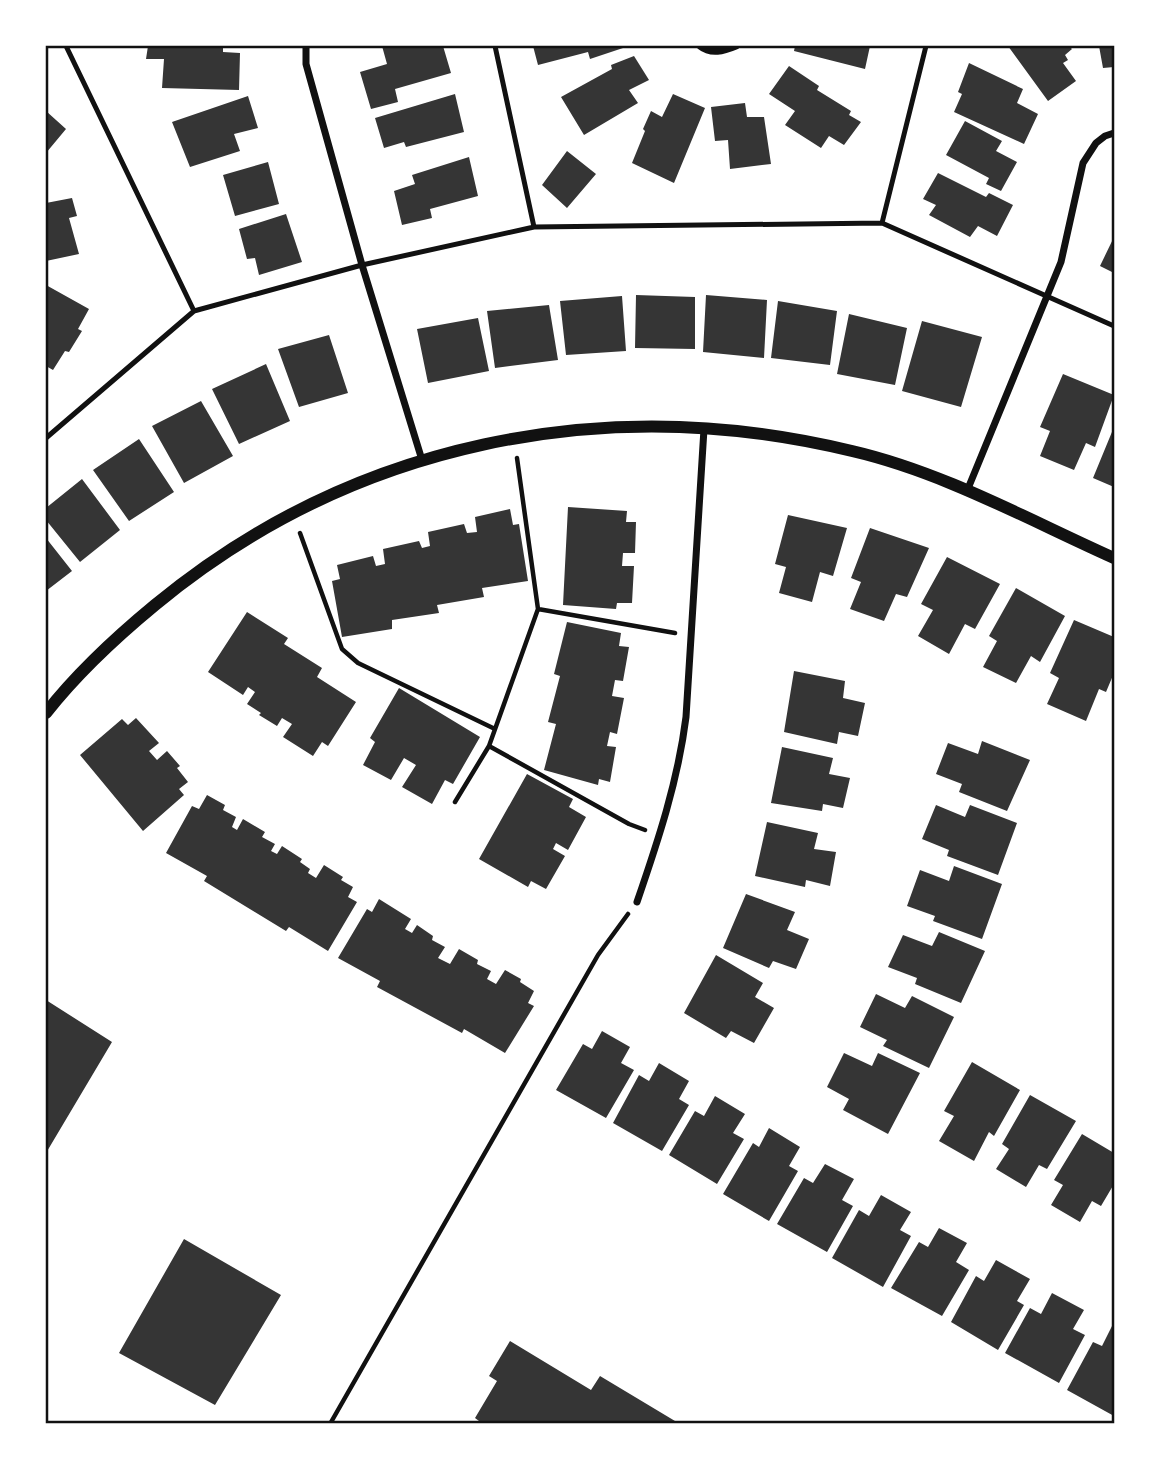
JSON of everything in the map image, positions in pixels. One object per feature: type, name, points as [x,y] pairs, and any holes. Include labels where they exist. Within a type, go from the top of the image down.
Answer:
[{"type":"street","points":[[306,46],[306,64],[362,265],[422,460]]},
{"type":"street","points":[[700,46],[713,51],[723,51],[736,46]]},
{"type":"street","points":[[967,491],[1065,249],[1083,163],[1096,143],[1115,133]]},
{"type":"street","points":[[46,713],[100,651],[174,589],[235,545],[292,512],[363,481],[422,460],[515,437],[553,431],[651,426],[704,429],[766,435],[856,451],[967,491],[1115,558]]},
{"type":"street","points":[[637,902],[660,835],[682,747],[704,429]]},
{"type":"lane","points":[[66,46],[194,311]]},
{"type":"lane","points":[[495,46],[534,227]]},
{"type":"lane","points":[[882,223],[926,46]]},
{"type":"lane","points":[[46,438],[194,311],[362,265],[534,227],[882,223],[1115,326]]},
{"type":"path","points":[[455,802],[489,746],[538,609],[515,437]]},
{"type":"path","points":[[292,512],[342,649],[358,663],[495,729]]},
{"type":"path","points":[[538,609],[691,635]]},
{"type":"path","points":[[489,746],[629,824],[660,835]]},
{"type":"path","points":[[330,1423],[598,955],[637,902]]},
{"type":"building","points":[[148,46],[223,46],[223,52],[240,53],[239,90],[162,88],[164,59],[146,59]]},
{"type":"building","points":[[382,46],[443,46],[451,73],[395,89],[398,102],[371,109],[360,72],[387,64]]},
{"type":"building","points":[[533,46],[629,46],[590,59],[588,52],[538,65]]},
{"type":"building","points":[[795,46],[870,46],[865,69],[794,51]]},
{"type":"building","points":[[1008,46],[1069,46],[1072,49],[1065,55],[1068,60],[1063,63],[1076,81],[1048,101]]},
{"type":"building","points":[[1099,46],[1114,46],[1114,67],[1103,68]]},
{"type":"building","points":[[634,56],[649,80],[629,90],[638,103],[584,135],[561,97],[612,69],[611,65]]},
{"type":"building","points":[[969,63],[1023,89],[1017,103],[1038,114],[1024,144],[954,112],[962,94],[958,92]]},
{"type":"building","points":[[789,66],[819,86],[817,90],[851,111],[849,115],[861,122],[844,145],[829,136],[821,148],[785,125],[795,111],[769,94]]},
{"type":"building","points":[[455,94],[464,132],[406,147],[404,142],[384,148],[375,118]]},
{"type":"building","points":[[673,94],[705,108],[674,183],[632,163],[651,111],[662,117]]},
{"type":"building","points":[[248,96],[258,128],[234,134],[240,151],[190,167],[172,122]]},
{"type":"building","points":[[745,103],[747,117],[764,117],[771,164],[730,169],[728,140],[715,141],[711,107]]},
{"type":"building","points":[[46,111],[66,129],[46,153]]},
{"type":"building","points":[[965,121],[1002,141],[996,151],[1017,162],[1001,191],[986,184],[989,178],[946,155]]},
{"type":"building","points":[[567,151],[596,174],[567,208],[542,185]]},
{"type":"building","points":[[469,157],[478,196],[430,209],[432,218],[402,225],[394,191],[415,184],[412,175]]},
{"type":"building","points":[[268,162],[279,204],[235,216],[223,175]]},
{"type":"building","points":[[938,173],[986,197],[989,193],[1013,205],[997,236],[978,226],[970,237],[929,215],[936,205],[923,199]]},
{"type":"building","points":[[72,198],[77,216],[69,218],[79,254],[46,261],[46,203]]},
{"type":"building","points":[[286,214],[302,262],[259,275],[255,258],[247,259],[239,229]]},
{"type":"building","points":[[1114,237],[1114,273],[1100,266]]},
{"type":"building","points":[[46,285],[89,309],[78,329],[82,331],[53,370],[46,366]]},
{"type":"building","points":[[636,295],[695,297],[695,349],[635,348]]},
{"type":"building","points":[[706,295],[767,300],[764,358],[703,352]]},
{"type":"building","points":[[622,296],[626,351],[566,355],[560,301]]},
{"type":"building","points":[[778,301],[837,311],[830,365],[771,358]]},
{"type":"building","points":[[549,305],[558,360],[495,368],[487,311]]},
{"type":"building","points":[[849,314],[907,328],[895,385],[837,374]]},
{"type":"building","points":[[478,318],[489,371],[428,383],[417,329]]},
{"type":"building","points":[[922,321],[982,337],[961,407],[902,391]]},
{"type":"building","points":[[329,335],[348,393],[299,407],[278,349]]},
{"type":"building","points":[[266,364],[290,421],[239,444],[212,389]]},
{"type":"building","points":[[1063,374],[1114,395],[1095,447],[1086,443],[1074,470],[1040,456],[1050,431],[1040,427]]},
{"type":"building","points":[[201,401],[233,456],[184,483],[152,426]]},
{"type":"building","points":[[1114,427],[1114,487],[1093,478]]},
{"type":"building","points":[[139,439],[174,492],[129,521],[93,470]]},
{"type":"building","points":[[82,479],[120,530],[80,562],[46,520],[46,508]]},
{"type":"building","points":[[568,507],[627,511],[626,522],[636,522],[635,553],[623,553],[622,566],[634,566],[632,603],[617,603],[616,609],[563,605]]},
{"type":"building","points":[[510,509],[513,525],[519,524],[528,581],[482,588],[484,597],[437,605],[439,613],[392,620],[392,629],[342,637],[332,581],[340,579],[337,565],[373,556],[376,566],[385,564],[383,549],[419,541],[422,548],[430,546],[428,532],[464,524],[467,533],[477,532],[475,517]]},
{"type":"building","points":[[788,515],[847,528],[833,576],[820,572],[812,602],[779,593],[786,567],[775,564]]},
{"type":"building","points":[[870,528],[929,548],[907,597],[896,594],[884,621],[850,609],[861,582],[851,578]]},
{"type":"building","points":[[46,538],[72,571],[46,591]]},
{"type":"building","points":[[947,557],[1000,584],[975,629],[965,624],[949,654],[918,636],[933,610],[921,604]]},
{"type":"building","points":[[1016,588],[1065,616],[1040,662],[1031,656],[1016,683],[983,667],[997,641],[989,636]]},
{"type":"building","points":[[247,612],[288,638],[284,644],[322,668],[317,677],[356,702],[328,746],[322,742],[313,756],[283,737],[292,724],[282,718],[277,726],[247,704],[255,692],[248,687],[243,695],[208,672]]},
{"type":"building","points":[[1074,620],[1114,637],[1114,673],[1106,692],[1099,689],[1086,721],[1047,704],[1059,678],[1050,673]]},
{"type":"building","points":[[567,622],[621,633],[619,646],[629,647],[623,681],[615,680],[612,696],[624,698],[617,734],[610,732],[607,746],[616,747],[610,782],[599,779],[598,785],[544,770],[556,724],[548,722],[560,676],[554,674]]},
{"type":"building","points":[[794,671],[845,681],[843,698],[865,703],[858,736],[839,732],[837,744],[784,732]]},
{"type":"building","points":[[399,688],[480,737],[453,784],[445,780],[432,804],[402,787],[416,765],[404,758],[391,780],[363,765],[375,742],[370,738]]},
{"type":"building","points":[[136,718],[159,743],[149,751],[157,760],[167,751],[180,766],[177,768],[188,782],[179,789],[184,795],[143,831],[80,755],[122,719],[128,725]]},
{"type":"building","points":[[982,741],[1030,760],[1007,811],[959,792],[962,784],[936,774],[948,743],[978,754]]},
{"type":"building","points":[[782,747],[833,758],[829,774],[850,778],[843,808],[823,804],[822,811],[771,803]]},
{"type":"building","points":[[527,774],[573,799],[569,807],[586,817],[568,850],[556,843],[553,849],[565,856],[546,889],[531,881],[528,887],[479,859]]},
{"type":"building","points":[[207,795],[225,805],[223,810],[236,817],[232,827],[237,830],[243,819],[265,832],[262,837],[275,844],[271,851],[277,854],[282,846],[302,859],[300,862],[310,869],[308,873],[316,878],[324,865],[353,887],[348,897],[357,902],[328,951],[289,927],[286,931],[204,881],[207,876],[166,853],[192,806],[199,809]]},
{"type":"building","points":[[936,805],[965,817],[970,805],[1017,823],[998,875],[947,856],[949,850],[922,839]]},
{"type":"building","points":[[767,822],[818,833],[814,849],[836,852],[830,886],[806,880],[805,887],[755,876]]},
{"type":"building","points":[[954,866],[1002,884],[982,939],[933,921],[935,916],[907,906],[920,870],[949,881]]},
{"type":"building","points":[[746,894],[795,912],[787,930],[809,939],[796,969],[773,961],[769,968],[723,948]]},
{"type":"building","points":[[379,899],[411,919],[405,929],[412,933],[417,925],[433,936],[432,940],[445,947],[438,958],[450,964],[459,949],[478,960],[477,964],[491,971],[487,979],[496,984],[505,970],[534,991],[528,1003],[534,1006],[505,1053],[464,1029],[462,1033],[377,987],[380,981],[338,958],[367,909],[372,912]]},
{"type":"building","points":[[939,932],[985,951],[961,1003],[915,984],[917,978],[888,967],[903,935],[932,946]]},
{"type":"building","points":[[716,955],[763,983],[755,997],[774,1008],[754,1043],[731,1031],[726,1038],[684,1013]]},
{"type":"building","points":[[876,994],[905,1008],[912,996],[954,1017],[929,1068],[883,1046],[887,1040],[860,1027]]},
{"type":"building","points":[[46,1000],[112,1042],[46,1153]]},
{"type":"building","points":[[602,1031],[630,1047],[621,1063],[634,1070],[606,1118],[556,1090],[583,1044],[592,1049]]},
{"type":"building","points":[[844,1053],[872,1066],[878,1053],[920,1073],[888,1134],[843,1110],[849,1099],[827,1087]]},
{"type":"building","points":[[972,1062],[1020,1090],[994,1136],[989,1132],[974,1161],[939,1141],[954,1116],[944,1111]]},
{"type":"building","points":[[659,1063],[689,1081],[679,1099],[689,1105],[662,1151],[613,1123],[639,1075],[649,1081]]},
{"type":"building","points":[[1030,1095],[1076,1121],[1047,1169],[1039,1165],[1026,1187],[996,1169],[1009,1149],[1002,1144]]},
{"type":"building","points":[[715,1096],[745,1114],[733,1133],[744,1139],[717,1184],[669,1155],[695,1111],[704,1116]]},
{"type":"building","points":[[769,1128],[800,1147],[789,1166],[798,1171],[769,1221],[723,1194],[753,1143],[759,1147]]},
{"type":"building","points":[[1082,1134],[1114,1153],[1114,1184],[1101,1206],[1092,1201],[1080,1222],[1051,1205],[1063,1185],[1054,1180]]},
{"type":"building","points":[[825,1164],[854,1179],[842,1200],[853,1206],[827,1252],[777,1224],[804,1178],[813,1183]]},
{"type":"building","points":[[881,1195],[911,1212],[900,1230],[911,1236],[883,1287],[832,1258],[859,1210],[869,1216]]},
{"type":"building","points":[[939,1228],[967,1243],[956,1262],[969,1270],[942,1316],[891,1288],[919,1242],[928,1247]]},
{"type":"building","points":[[184,1239],[281,1295],[215,1405],[119,1353]]},
{"type":"building","points":[[996,1260],[1030,1279],[1017,1301],[1024,1305],[998,1350],[951,1322],[976,1276],[984,1281]]},
{"type":"building","points":[[1052,1293],[1084,1310],[1073,1329],[1085,1335],[1059,1383],[1005,1353],[1030,1308],[1041,1314]]},
{"type":"building","points":[[1112,1326],[1114,1416],[1067,1390],[1093,1342],[1102,1346]]},
{"type":"building","points":[[510,1341],[591,1390],[600,1376],[675,1421],[673,1424],[483,1424],[475,1418],[497,1381],[489,1376]]}]
